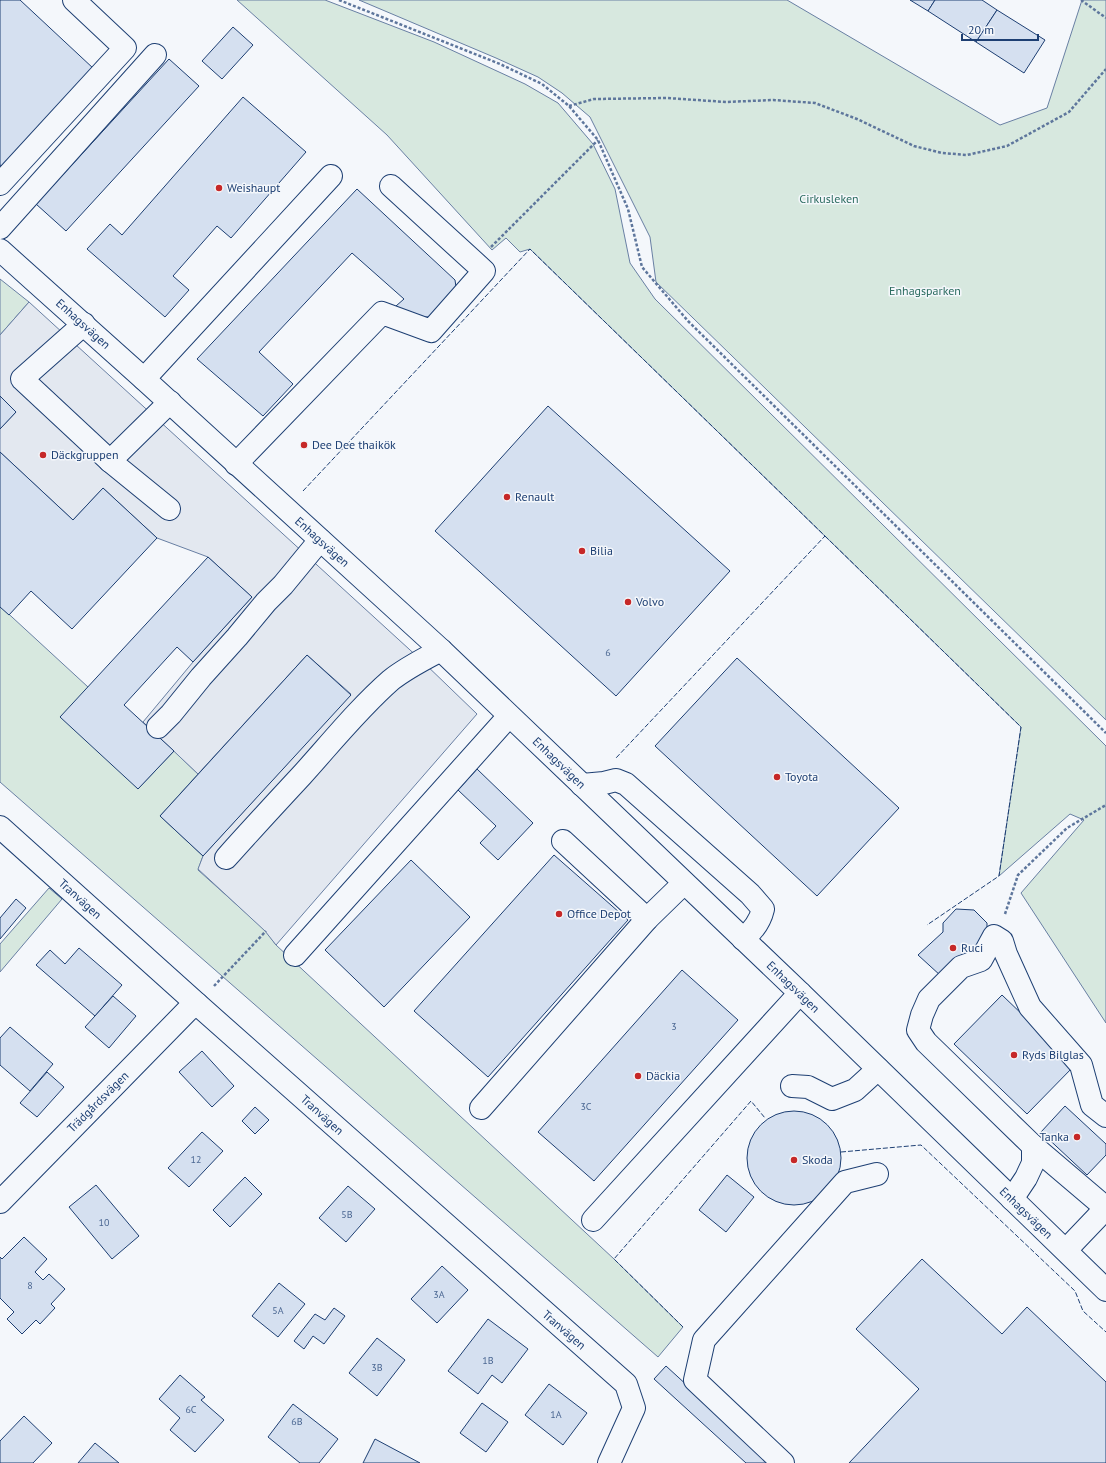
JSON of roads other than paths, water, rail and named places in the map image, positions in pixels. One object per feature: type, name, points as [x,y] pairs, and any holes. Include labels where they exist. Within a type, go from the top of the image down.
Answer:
[{"type":"street","points":[[0,184],[126,48],[74,0]]},
{"type":"street","points":[[0,228],[155,55]]},
{"type":"street","points":[[144,379],[332,176]]},
{"type":"street","points":[[236,464],[382,314],[431,331],[484,271],[391,186]]},
{"type":"street","name":"Enhagsvägen","points":[[0,250],[170,402],[441,650],[800,993],[1106,1290]]},
{"type":"street","points":[[84,324],[22,379],[110,461],[169,508]]},
{"type":"street","points":[[110,461],[170,402]]},
{"type":"street","points":[[158,727],[172,714],[201,676],[237,637],[266,602],[283,585],[320,540]]},
{"type":"street","points":[[226,858],[365,705],[392,679],[421,660],[441,650]]},
{"type":"street","points":[[295,955],[509,716]]},
{"type":"street","points":[[582,785],[604,783],[616,780],[626,784],[750,894],[763,909],[757,924],[743,939]]},
{"type":"street","name":"Tranvägen","points":[[0,827],[197,1004],[626,1384],[634,1408],[608,1463]]},
{"type":"street","points":[[563,841],[647,919]]},
{"type":"street","points":[[481,1108],[647,919],[684,883]]},
{"type":"street","points":[[1066,1250],[1106,1208],[1033,1146],[926,1042],[918,1030],[922,1015],[929,999],[961,967],[981,960],[994,936],[1002,941],[1006,954],[1030,1007],[1081,1065],[1092,1106],[1106,1116]]},
{"type":"street","points":[[593,1220],[800,993]]},
{"type":"street","name":"Trädgårdsvägen","points":[[0,1202],[188,1010],[197,1004]]},
{"type":"street","points":[[792,1086],[808,1087],[832,1099],[855,1090],[878,1070]]},
{"type":"street","points":[[1012,1200],[1026,1178],[1033,1163],[1033,1146]]},
{"type":"street","points":[[783,1463],[695,1380],[704,1340],[845,1182],[876,1174]]},
{"type":"place","name":"Weishaupt","points":[[219,188]]},
{"type":"place","name":"Dee Dee thaikök","points":[[304,445]]},
{"type":"place","name":"Däckgruppen","points":[[43,455]]},
{"type":"place","name":"Renault","points":[[507,497]]},
{"type":"place","name":"Bilia","points":[[582,551]]},
{"type":"place","name":"Volvo","points":[[628,602]]},
{"type":"place","name":"Toyota","points":[[777,777]]},
{"type":"place","name":"Office Depot","points":[[559,914]]},
{"type":"place","name":"Ruci","points":[[953,948]]},
{"type":"place","name":"Ryds Bilglas","points":[[1014,1055]]},
{"type":"place","name":"Däckia","points":[[638,1076]]},
{"type":"place","name":"Tanka","points":[[1077,1137]]},
{"type":"place","name":"Skoda","points":[[794,1160]]},
{"type":"park label","name":"Cirkusleken","points":[[829,199]]},
{"type":"park label","name":"Enhagsparken","points":[[925,291]]}]
